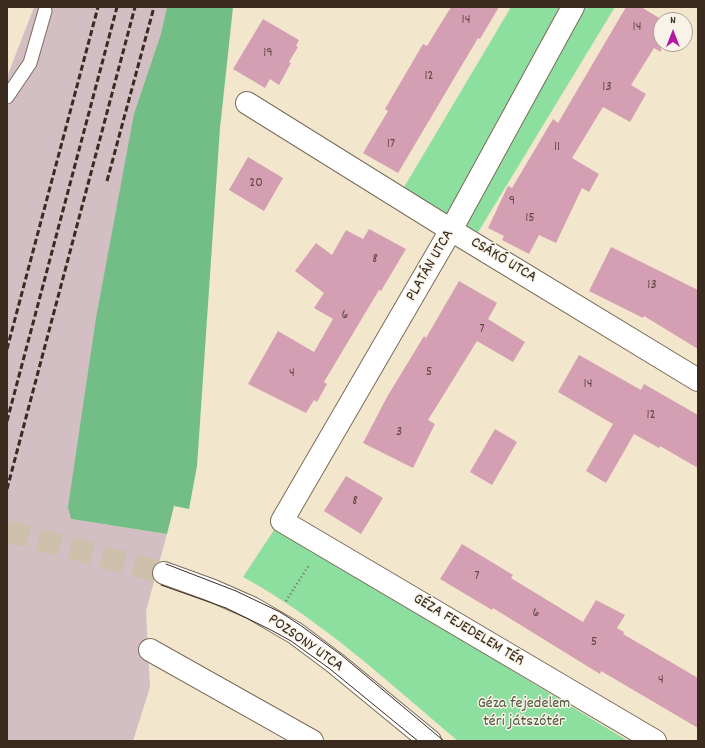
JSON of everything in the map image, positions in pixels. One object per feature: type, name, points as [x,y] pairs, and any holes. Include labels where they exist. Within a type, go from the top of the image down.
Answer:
[{"type":"street","name":"PLATÁN UTCA","points":[[282,520],[451,230],[573,7]]},
{"type":"street","name":"CSÁKÓ UTCA","points":[[247,103],[451,230],[698,380]]},
{"type":"street","name":"GÉZA FEJEDELEM TÉR","points":[[282,520],[655,741]]},
{"type":"street","name":"POZSONY UTCA","points":[[164,573],[230,599],[275,620],[296,633],[430,741]]},
{"type":"street","points":[[150,650],[312,741]]},
{"type":"lane","points":[[7,97],[30,63],[46,11]]},
{"type":"path","points":[[275,620],[322,544]]},
{"type":"shaded area","points":[[34,7],[167,7],[71,519],[167,534],[146,611],[150,687],[133,741],[7,741],[7,77]]},
{"type":"green space","points":[[167,7],[233,7],[220,128],[197,466],[189,509],[174,506],[167,534],[71,519],[68,507],[96,318],[134,114],[161,34]]},
{"type":"green space","points":[[511,7],[615,7],[477,234],[403,189]]},
{"type":"green space","name":"Géza fejedelem téri játszótér","points":[[276,527],[628,741],[458,741],[328,632],[272,594],[243,577]]},
{"type":"building","points":[[451,7],[499,7],[480,39],[478,38],[398,173],[363,153],[388,111],[385,109],[423,44],[427,46]]},
{"type":"building","points":[[626,7],[641,7],[653,14],[653,50],[631,85],[646,94],[630,122],[603,107],[572,158],[599,174],[589,192],[582,188],[556,243],[539,235],[529,254],[502,240],[504,236],[488,228],[508,186],[512,188],[553,119],[558,123]]},
{"type":"building","points":[[263,19],[299,40],[296,46],[298,47],[289,62],[291,63],[279,85],[270,79],[265,88],[233,69]]},
{"type":"building","points":[[248,157],[283,178],[264,211],[229,190]]},
{"type":"building","points":[[369,229],[406,249],[381,291],[379,290],[324,382],[327,384],[317,402],[314,400],[306,413],[248,384],[278,331],[314,352],[333,319],[314,308],[324,293],[295,271],[316,243],[332,255],[346,230],[363,239]]},
{"type":"building","points":[[611,247],[698,290],[698,349],[644,316],[643,318],[589,291]]},
{"type":"building","points":[[459,281],[497,303],[488,319],[525,342],[513,362],[477,341],[428,420],[435,424],[413,468],[363,443],[387,397],[424,336],[426,338]]},
{"type":"building","points":[[579,355],[641,390],[644,384],[698,415],[698,468],[660,446],[659,448],[634,434],[606,483],[586,471],[613,424],[558,392]]},
{"type":"building","points":[[495,429],[517,442],[492,485],[470,472]]},
{"type":"building","points":[[346,476],[383,498],[361,534],[324,511]]},
{"type":"building","points":[[462,544],[513,575],[511,578],[583,622],[596,600],[625,615],[617,628],[624,632],[623,634],[698,678],[698,728],[601,671],[600,674],[493,608],[492,610],[440,579]]},
{"type":"tunnel","points":[[7,531],[164,573]]},
{"type":"tram line","points":[[166,564],[236,591],[280,612],[340,654],[444,741]]},
{"type":"tram line","points":[[161,585],[226,608],[291,641],[330,669],[418,741]]},
{"type":"railway","points":[[7,349],[98,7]]},
{"type":"railway","points":[[7,421],[117,7]]},
{"type":"railway","points":[[7,489],[135,7]]},
{"type":"railway","points":[[107,181],[154,7]]}]
